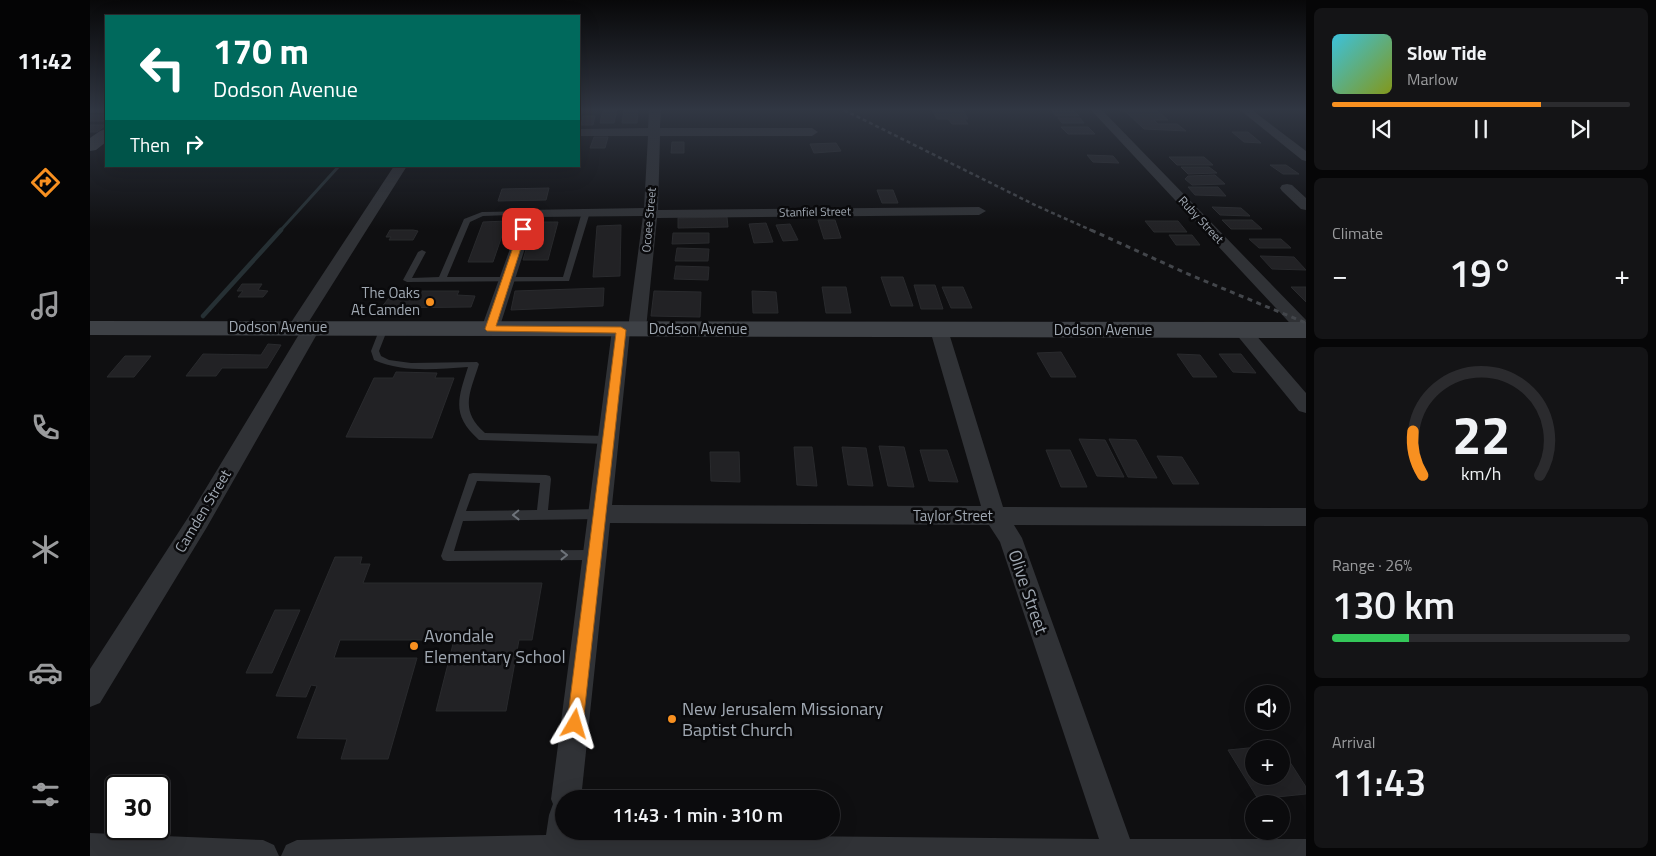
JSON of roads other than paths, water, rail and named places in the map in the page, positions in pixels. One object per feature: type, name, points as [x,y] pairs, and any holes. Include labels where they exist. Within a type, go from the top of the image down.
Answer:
[{"type":"main road","name":"Dodson Avenue","points":[[90,328],[1306,330]]},
{"type":"street","name":"Ocoee Street","points":[[567,790],[608,440],[651,213],[653,150]]},
{"type":"street","name":"Ruby Street","points":[[1134,150],[1306,330]]},
{"type":"street","name":"Camden Street","points":[[90,693],[199,520],[305,327],[400,167]]},
{"type":"street","points":[[1306,187],[1287,188],[1306,206]]},
{"type":"street","name":"Stanfiel Street","points":[[529,212],[979,211]]},
{"type":"street","points":[[490,329],[529,212]]},
{"type":"street","name":"Olive Street","points":[[939,330],[995,516],[1010,538],[1120,855]]},
{"type":"street","points":[[1242,330],[1306,406]]},
{"type":"street","name":"Taylor Street","points":[[600,514],[1306,517]]},
{"type":"street","points":[[559,853],[561,840]]},
{"type":"street","points":[[90,849],[263,856]]},
{"type":"street","points":[[298,856],[559,853],[1306,855]]},
{"type":"lane","points":[[442,280],[467,221],[482,214],[529,212]]},
{"type":"lane","points":[[422,252],[407,280],[566,279],[586,212]]},
{"type":"lane","points":[[384,328],[375,351],[377,358],[385,362],[401,365],[474,364],[464,400],[464,417],[470,427],[483,437],[608,440]]},
{"type":"lane","points":[[542,514],[546,479],[473,477],[447,556],[595,555]]},
{"type":"lane","points":[[459,516],[600,514]]},
{"type":"waterway","points":[[280,231],[338,167]]},
{"type":"waterway","points":[[203,316],[281,230]]},
{"type":"railway","points":[[924,150],[1037,206],[1093,231]]},
{"type":"railway","points":[[1091,230],[1188,274],[1306,323]]},
{"type":"place","name":"The Oaks At Camden","points":[[430,302]]},
{"type":"place","name":"Avondale Elementary School","points":[[414,646]]},
{"type":"place","name":"New Jerusalem Missionary Baptist Church","points":[[672,719]]}]
